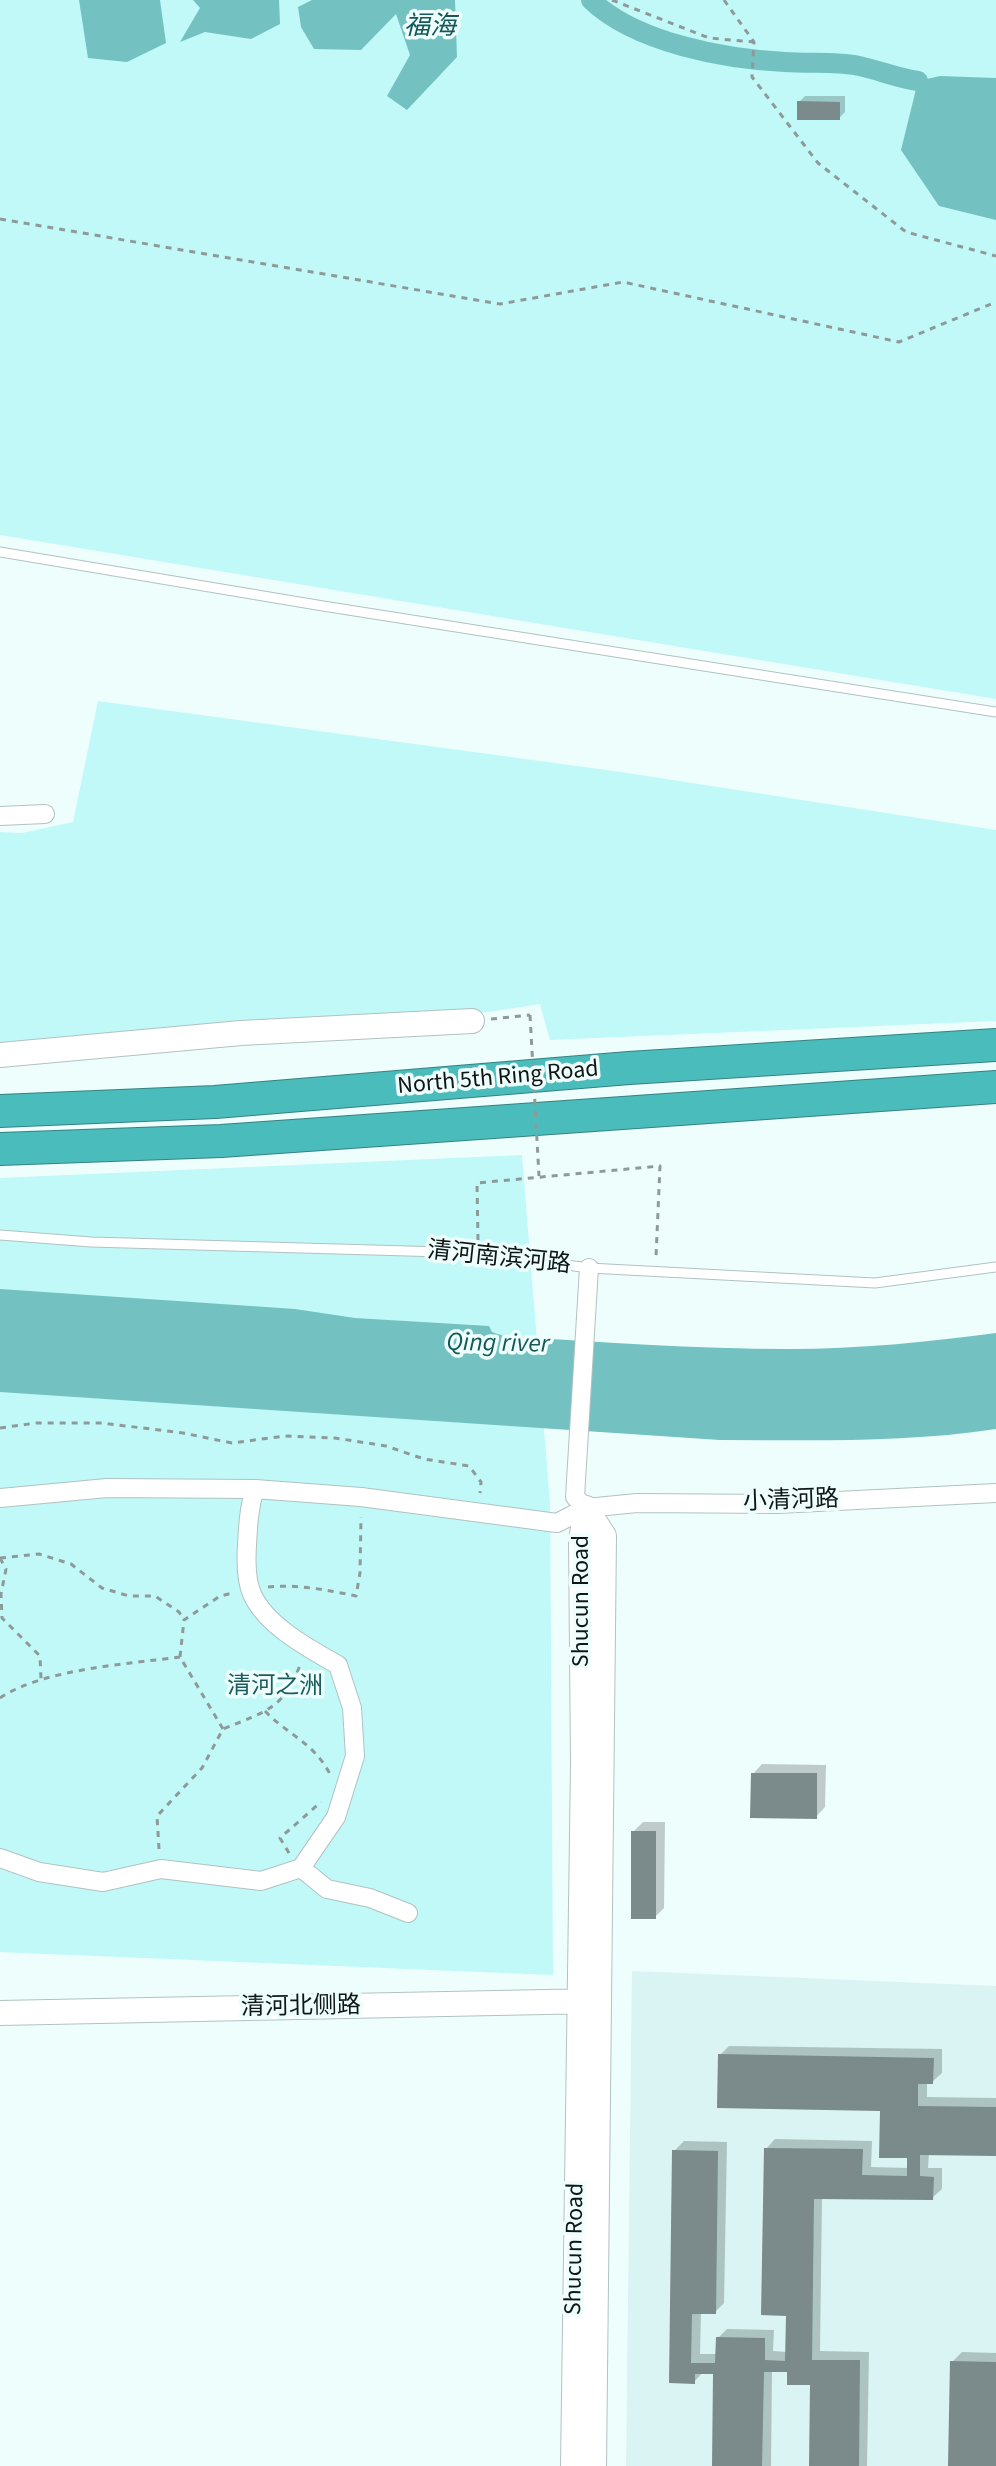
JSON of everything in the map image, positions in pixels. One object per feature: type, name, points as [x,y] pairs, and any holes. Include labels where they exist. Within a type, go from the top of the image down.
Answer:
[{"type":"highway","name":"North 5th Ring Road","points":[[0,1111],[215,1102],[629,1068],[996,1045]]},
{"type":"highway","name":"North 5th Ring Road","points":[[0,1149],[237,1140],[996,1087]]},
{"type":"main road","points":[[0,1055],[241,1033],[472,1021]]},
{"type":"main road","name":"Shucun Road","points":[[586,1508],[581,1540],[583,1764],[591,2002],[594,2466]]},
{"type":"main road","name":"Shucun Road","points":[[573,2466],[591,2002]]},
{"type":"main road","name":"清河北侧路","points":[[0,2013],[591,2002]]},
{"type":"street","points":[[0,816],[45,814]]},
{"type":"street","points":[[586,1508],[575,1497],[575,1472],[589,1268]]},
{"type":"street","name":"小清河路","points":[[0,1498],[107,1488],[255,1489],[361,1497],[557,1523],[586,1508],[637,1503],[778,1504],[996,1493]]},
{"type":"street","points":[[0,1858],[39,1872],[103,1882],[161,1869],[261,1881],[301,1868],[336,1817],[355,1756],[352,1708],[338,1665],[272,1620],[252,1595],[246,1563],[255,1489]]},
{"type":"street","points":[[301,1868],[327,1889],[370,1898],[408,1913]]},
{"type":"lane","points":[[0,552],[996,712]]},
{"type":"lane","name":"清河南滨河路","points":[[0,1235],[91,1242],[478,1253],[589,1268],[875,1283],[996,1267]]},
{"type":"path","points":[[612,0],[709,38],[754,42]]},
{"type":"path","points":[[724,0],[754,42],[752,77],[818,163],[906,232],[996,256]]},
{"type":"path","points":[[0,219],[500,304],[623,282],[899,342],[996,302]]},
{"type":"path","points":[[472,1021],[530,1015],[539,1176]]},
{"type":"path","points":[[478,1253],[477,1183],[660,1166],[656,1273]]},
{"type":"path","points":[[0,1428],[36,1423],[102,1423],[183,1433],[232,1443],[285,1436],[335,1438],[386,1446],[424,1459],[469,1466],[481,1482],[480,1513]]},
{"type":"path","points":[[41,1680],[40,1656],[2,1618],[1,1594],[6,1569],[0,1558],[39,1554],[71,1564],[102,1588],[129,1596],[155,1596],[179,1612],[184,1620]]},
{"type":"path","points":[[161,1869],[157,1816],[202,1768],[223,1729],[265,1711],[283,1699],[294,1682],[306,1646]]},
{"type":"path","points":[[0,1698],[12,1690],[41,1680],[180,1657]]},
{"type":"path","points":[[265,1711],[321,1757],[331,1777]]},
{"type":"path","points":[[301,1868],[280,1838],[324,1799]]},
{"type":"shaded area","points":[[632,1971],[996,1986],[996,2466],[626,2466]]},
{"type":"green space","points":[[0,0],[996,0],[996,699],[0,535]]},
{"type":"green space","points":[[98,701],[621,772],[996,830],[996,1021],[550,1040],[540,1004],[489,1012],[0,1047],[0,832],[22,833],[73,822]]},
{"type":"green space","name":"清河之洲","points":[[522,1155],[550,1504],[553,1975],[0,1952],[0,1178]]},
{"type":"water","points":[[79,0],[160,0],[166,43],[127,62],[88,58]]},
{"type":"water","points":[[193,0],[279,0],[280,24],[251,39],[205,32],[180,42],[200,8]]},
{"type":"water","name":"福海","points":[[312,0],[455,0],[457,57],[407,110],[387,96],[410,55],[396,14],[361,50],[314,49],[301,27],[298,7]]},
{"type":"water","points":[[940,76],[996,78],[996,220],[939,206],[901,150],[918,81]]},
{"type":"water","name":"Qing river","points":[[0,1289],[489,1326],[492,1332],[504,1336],[682,1346],[841,1348],[996,1333],[996,1429],[893,1439],[720,1440],[0,1392]]},
{"type":"building","points":[[797,101],[840,102],[840,120],[797,120]]},
{"type":"building","points":[[751,1773],[817,1773],[817,1819],[750,1818]]},
{"type":"building","points":[[631,1831],[656,1831],[656,1919],[631,1919]]},
{"type":"building","points":[[718,2054],[934,2058],[933,2084],[918,2084],[918,2106],[996,2107],[996,2156],[920,2155],[920,2176],[934,2177],[933,2200],[814,2199],[812,2360],[860,2360],[859,2466],[809,2466],[810,2385],[787,2385],[787,2372],[764,2372],[762,2466],[712,2466],[713,2374],[695,2374],[695,2384],[669,2383],[672,2150],[718,2151],[716,2314],[692,2314],[691,2363],[715,2363],[716,2337],[765,2338],[765,2360],[785,2361],[786,2316],[761,2315],[764,2148],[863,2149],[862,2175],[907,2176],[907,2158],[879,2158],[880,2111],[717,2108]]},
{"type":"building","points":[[950,2361],[996,2362],[996,2466],[948,2466]]},
{"type":"waterway","points":[[591,0],[632,27],[682,46],[761,60],[850,64],[918,81]]}]
